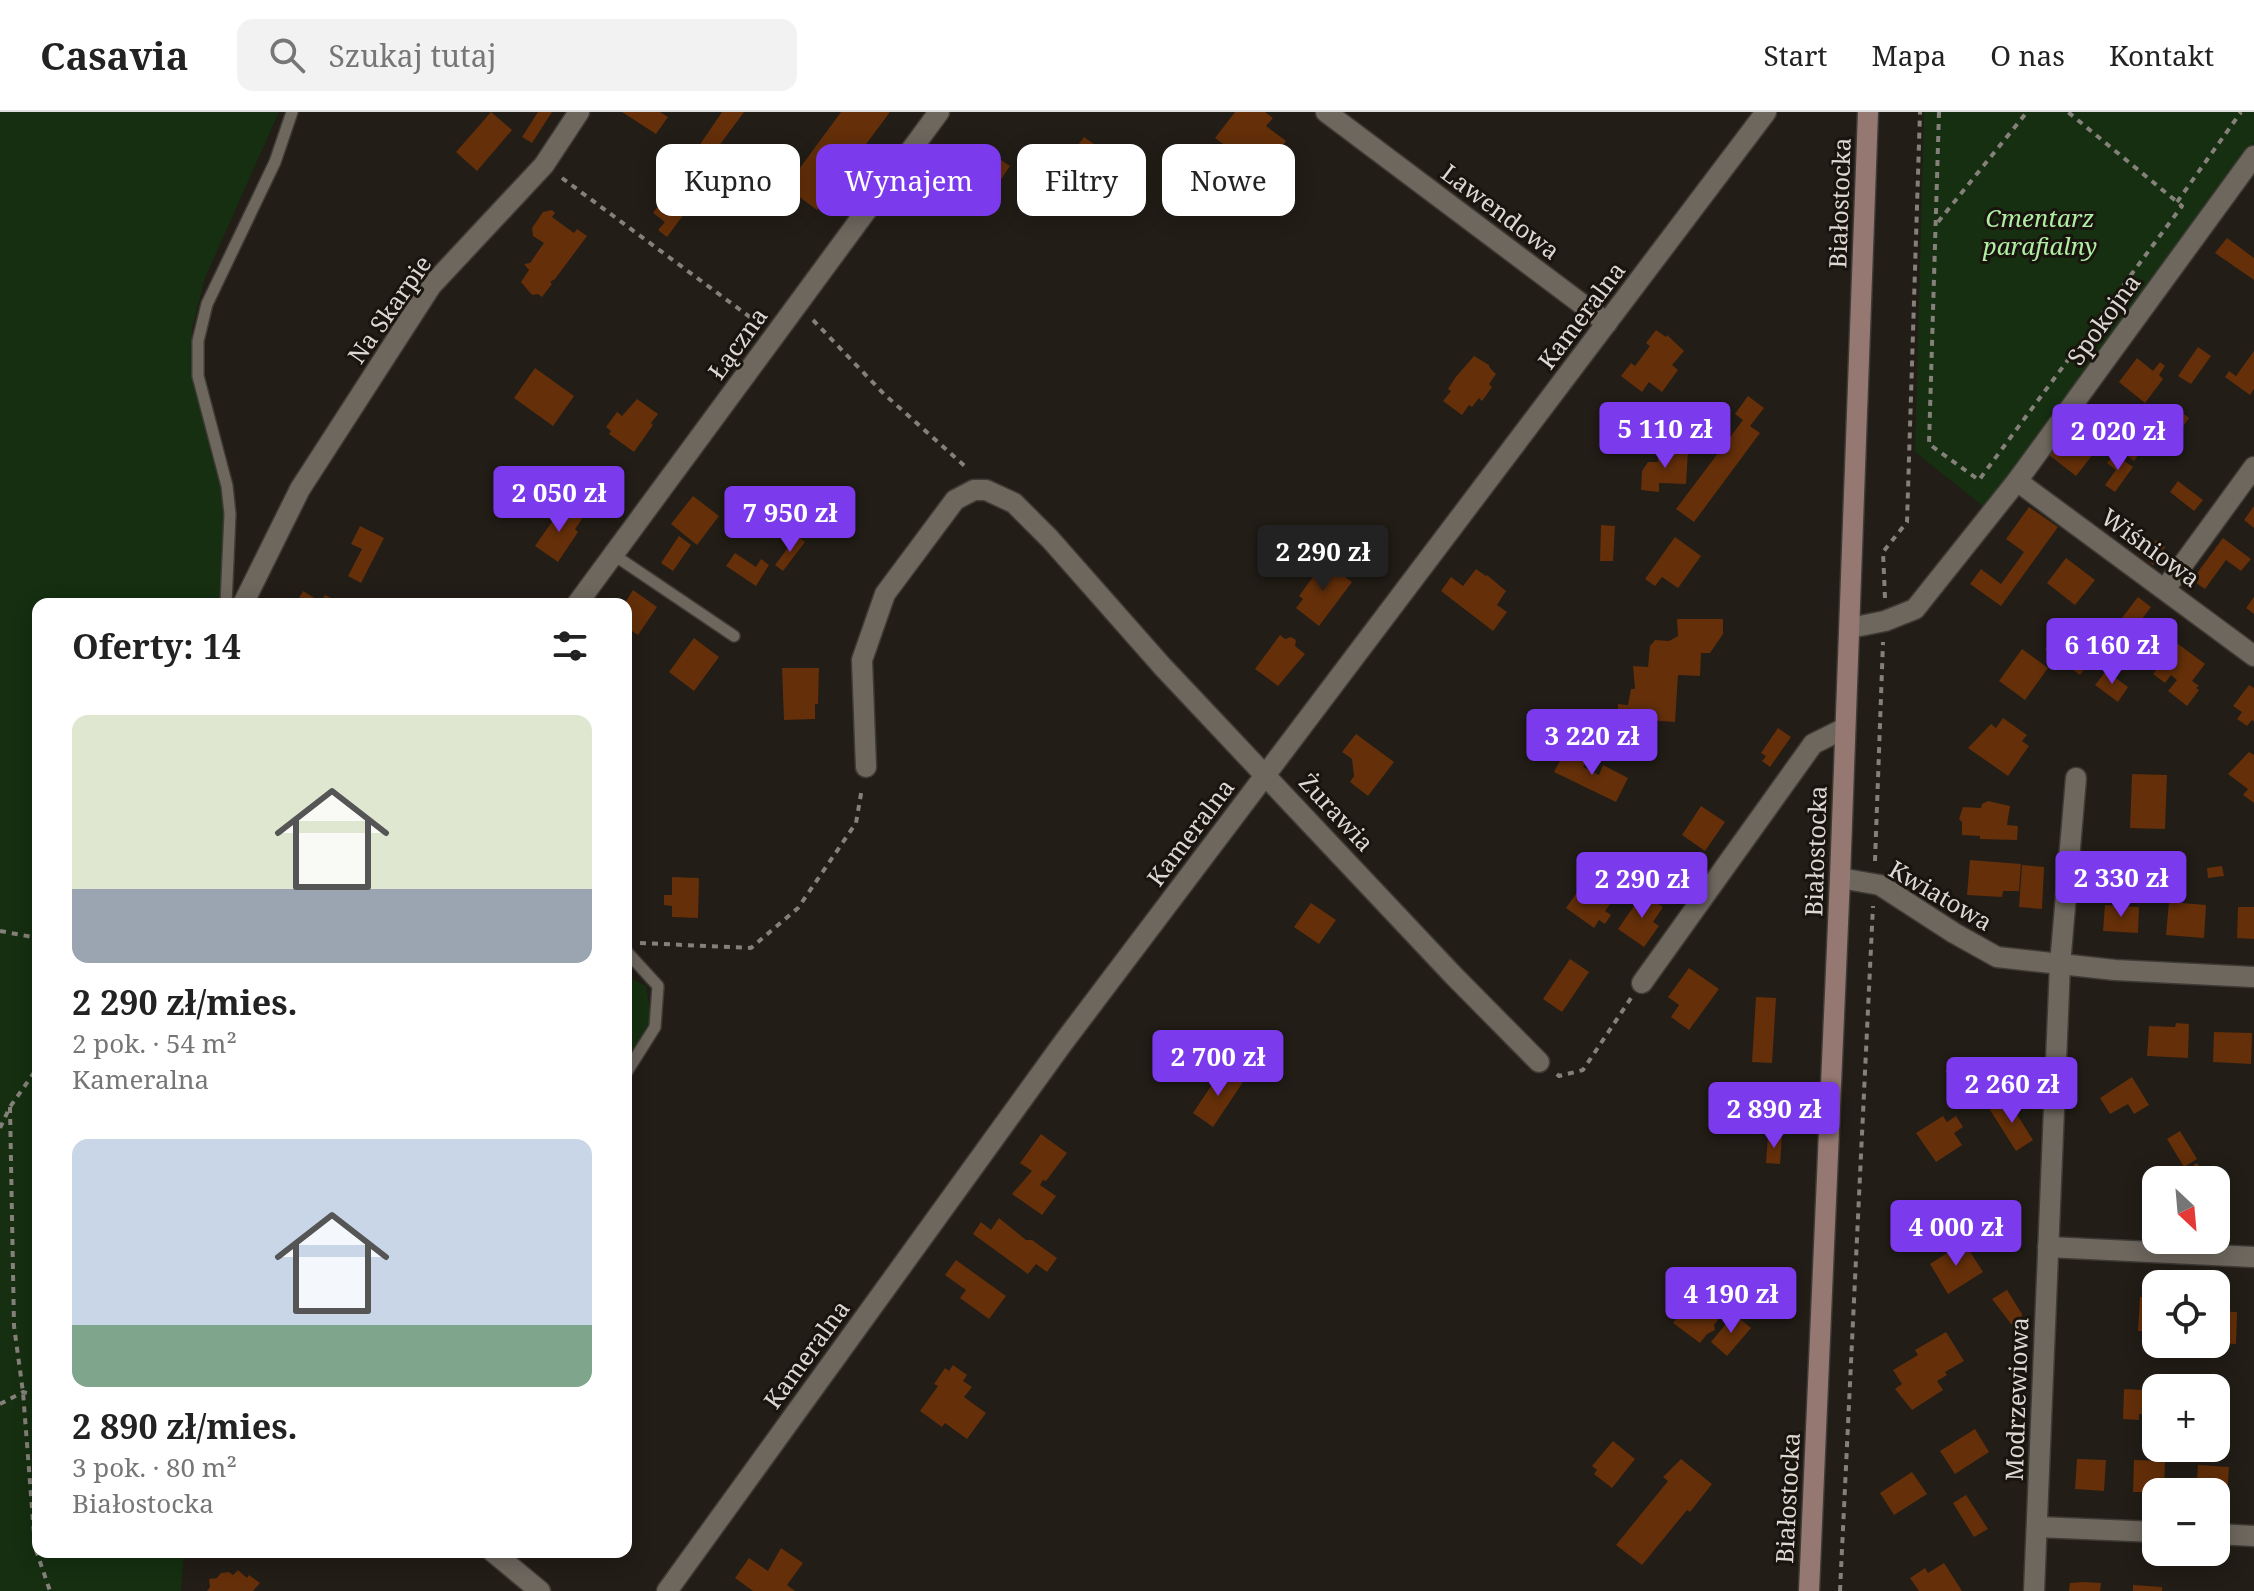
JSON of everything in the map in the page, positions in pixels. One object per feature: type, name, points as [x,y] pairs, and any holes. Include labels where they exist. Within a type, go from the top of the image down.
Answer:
[{"type":"street","name":"Na Skarpie","points":[[246,598],[300,489],[431,286],[544,165],[579,112]]},
{"type":"street","name":"Łączna","points":[[582,598],[939,112]]},
{"type":"street","name":"Lawendowa","points":[[1326,112],[1607,323]]},
{"type":"street","name":"Kameralna","points":[[667,1591],[1063,1043],[1766,112]]},
{"type":"street","name":"Białostocka","points":[[1809,1591],[1850,628],[1868,112]]},
{"type":"street","name":"Spokojna","points":[[1850,628],[1885,621],[1915,609],[2017,481],[2254,156]]},
{"type":"street","points":[[2165,589],[2254,467]]},
{"type":"street","name":"Wiśniowa","points":[[2017,481],[2254,656]]},
{"type":"street","points":[[866,767],[862,660],[885,594],[955,500],[974,490],[986,490]]},
{"type":"street","name":"Żurawia","points":[[986,490],[1014,503],[1023,512],[1162,666],[1539,1062]]},
{"type":"street","points":[[1642,983],[1813,744],[1845,728]]},
{"type":"street","name":"Modrzewiowa","points":[[2034,1591],[2060,965],[2076,778]]},
{"type":"street","name":"Kwiatowa","points":[[1840,878],[1880,885],[1997,957],[2115,970],[2254,977]]},
{"type":"street","points":[[2048,1247],[2254,1257]]},
{"type":"street","points":[[2038,1527],[2142,1531]]},
{"type":"street","points":[[2230,1535],[2254,1536]]},
{"type":"street","points":[[500,1558],[540,1591]]},
{"type":"lane","points":[[226,598],[228,500],[198,376],[198,341],[207,304],[275,162],[292,112]]},
{"type":"lane","points":[[614,555],[734,636]]},
{"type":"lane","points":[[632,958],[658,986],[655,1027],[632,1063]]},
{"type":"path","points":[[1840,1591],[1885,621],[1883,552],[1907,522],[1920,112]]},
{"type":"path","points":[[1939,112],[1929,444],[1979,480],[2182,206],[2068,112]]},
{"type":"path","points":[[1936,224],[2027,112]]},
{"type":"path","points":[[2177,202],[2241,112]]},
{"type":"path","points":[[544,165],[775,336]]},
{"type":"path","points":[[797,304],[884,394],[961,462],[986,490]]},
{"type":"path","points":[[639,943],[751,948],[798,908],[856,823],[866,767]]},
{"type":"path","points":[[0,931],[32,937]]},
{"type":"path","points":[[1539,1062],[1559,1076],[1583,1070],[1642,983]]},
{"type":"path","points":[[0,1128],[10,1107],[32,1076]]},
{"type":"path","points":[[10,1107],[14,1326],[23,1392],[32,1508]]},
{"type":"path","points":[[0,1404],[23,1392],[32,1394]]},
{"type":"path","points":[[39,1558],[50,1591]]},
{"type":"green space","points":[[0,112],[279,112],[205,278],[192,329],[194,382],[222,491],[225,542],[222,598],[32,598],[32,1558],[184,1558],[181,1591],[0,1591]]},
{"type":"green space","name":"Cmentarz parafialny","points":[[1924,112],[2254,112],[2254,142],[1984,507],[1915,452]]},
{"type":"green space","points":[[632,979],[646,986],[651,1019],[632,1052]]},
{"type":"building","points":[[491,112],[512,130],[477,171],[456,152]]},
{"type":"building","points":[[538,112],[552,112],[532,143],[522,137]]},
{"type":"building","points":[[622,112],[660,112],[668,117],[656,134]]},
{"type":"building","points":[[722,112],[744,112],[720,144],[700,144]]},
{"type":"building","points":[[841,112],[890,112],[866,144],[818,144]]},
{"type":"building","points":[[1235,112],[1265,112],[1273,118],[1266,126],[1286,141],[1284,144],[1223,144],[1215,138]]},
{"type":"building","points":[[1084,137],[1094,144],[1079,144]]},
{"type":"building","points":[[816,146],[816,209],[800,197],[800,168]]},
{"type":"building","points":[[1001,160],[1010,166],[1001,180]]},
{"type":"building","points":[[552,210],[555,213],[552,217],[574,233],[577,229],[587,236],[550,282],[552,284],[542,297],[532,295],[521,282],[529,270],[524,264],[530,263],[544,243],[533,236],[532,228],[543,212]]},
{"type":"building","points":[[657,216],[683,216],[667,237],[658,230],[665,222]]},
{"type":"building","points":[[2227,238],[2254,258],[2254,280],[2215,253]]},
{"type":"building","points":[[1656,330],[1667,335],[1684,351],[1672,365],[1678,370],[1662,392],[1649,382],[1642,392],[1621,376],[1631,363],[1635,366],[1650,346],[1646,343]]},
{"type":"building","points":[[2198,347],[2211,356],[2191,384],[2178,376]]},
{"type":"building","points":[[2254,351],[2254,389],[2250,395],[2225,377],[2229,371],[2236,376]]},
{"type":"building","points":[[1474,356],[1489,365],[1496,374],[1489,384],[1492,387],[1482,401],[1479,398],[1472,407],[1469,405],[1462,415],[1443,401],[1451,391],[1448,389],[1455,378]]},
{"type":"building","points":[[2137,358],[2153,371],[2160,362],[2165,366],[2159,375],[2163,379],[2145,403],[2119,382]]},
{"type":"building","points":[[535,368],[574,396],[553,426],[514,398]]},
{"type":"building","points":[[1748,396],[1764,408],[1750,426],[1760,433],[1694,522],[1676,509],[1743,420],[1735,414]]},
{"type":"building","points":[[637,399],[658,414],[634,452],[609,434],[611,431],[606,427],[617,412],[622,416]]},
{"type":"building","points":[[2088,405],[2107,419],[2111,414],[2120,420],[2116,426],[2125,433],[2115,447],[2078,419]]},
{"type":"building","points":[[2176,408],[2189,418],[2170,444],[2156,434]]},
{"type":"building","points":[[2142,422],[2155,432],[2134,461],[2125,454],[2139,435],[2135,432]]},
{"type":"building","points":[[2074,423],[2101,444],[2076,476],[2049,455]]},
{"type":"building","points":[[1658,450],[1688,451],[1686,484],[1659,483],[1659,492],[1641,490],[1642,471],[1648,462],[1658,462]]},
{"type":"building","points":[[2114,454],[2133,467],[2115,492],[2105,485],[2116,470],[2107,463]]},
{"type":"building","points":[[2178,481],[2203,500],[2194,511],[2170,492]]},
{"type":"building","points":[[693,496],[719,516],[697,545],[671,524]]},
{"type":"building","points":[[563,506],[582,519],[575,529],[578,532],[558,562],[535,546]]},
{"type":"building","points":[[2254,506],[2254,528],[2244,520]]},
{"type":"building","points":[[2029,507],[2058,527],[2001,606],[1970,584],[1981,569],[2001,584],[2024,552],[2006,539]]},
{"type":"building","points":[[1601,525],[1615,526],[1613,561],[1600,561]]},
{"type":"building","points":[[360,526],[384,538],[361,583],[348,576],[362,549],[351,544]]},
{"type":"building","points":[[679,536],[691,545],[673,571],[661,563]]},
{"type":"building","points":[[797,536],[805,542],[783,571],[775,565]]},
{"type":"building","points":[[2140,536],[2152,546],[2156,540],[2165,547],[2153,565],[2131,547]]},
{"type":"building","points":[[1675,537],[1701,556],[1678,588],[1662,577],[1655,586],[1645,579]]},
{"type":"building","points":[[2223,538],[2251,559],[2241,571],[2226,560],[2205,589],[2192,580]]},
{"type":"building","points":[[735,553],[756,567],[761,559],[769,565],[756,586],[726,566]]},
{"type":"building","points":[[2066,558],[2095,580],[2075,605],[2047,583]]},
{"type":"building","points":[[1324,562],[1344,571],[1344,576],[1352,582],[1319,626],[1296,608],[1303,599],[1299,596]]},
{"type":"building","points":[[1476,569],[1506,591],[1497,605],[1507,612],[1493,631],[1441,591],[1451,577],[1463,586]]},
{"type":"building","points":[[633,590],[657,607],[638,635],[632,631],[632,598],[628,598]]},
{"type":"building","points":[[303,591],[314,598],[299,598]]},
{"type":"building","points":[[2138,597],[2151,607],[2119,650],[2105,640]]},
{"type":"building","points":[[2254,597],[2254,614],[2246,608]]},
{"type":"building","points":[[1677,619],[1723,619],[1723,634],[1710,653],[1701,653],[1700,676],[1678,675],[1675,722],[1633,719],[1633,726],[1617,725],[1618,704],[1628,705],[1631,689],[1635,689],[1633,666],[1648,667],[1650,646],[1655,640],[1669,641],[1678,636]]},
{"type":"building","points":[[1280,635],[1296,640],[1295,646],[1305,654],[1278,686],[1255,669]]},
{"type":"building","points":[[2054,635],[2090,661],[2080,675],[2045,649]]},
{"type":"building","points":[[694,638],[719,657],[694,691],[669,672]]},
{"type":"building","points":[[2170,638],[2205,664],[2192,681],[2199,686],[2196,688],[2199,690],[2187,706],[2168,691],[2177,680],[2171,675],[2165,683],[2153,674],[2157,669],[2150,664]]},
{"type":"building","points":[[2022,649],[2048,668],[2025,700],[1999,681]]},
{"type":"building","points":[[782,668],[819,668],[815,719],[784,720]]},
{"type":"building","points":[[2106,671],[2128,687],[2118,702],[2095,685]]},
{"type":"building","points":[[2249,685],[2254,688],[2254,722],[2252,720],[2247,726],[2237,719],[2242,712],[2233,706]]},
{"type":"building","points":[[2003,718],[2027,735],[2022,741],[2029,746],[2008,776],[1968,748],[1991,724],[1996,728]]},
{"type":"building","points":[[1778,728],[1791,737],[1770,767],[1762,761],[1766,756],[1761,753]]},
{"type":"building","points":[[1356,734],[1394,762],[1368,796],[1350,782],[1354,776],[1352,759],[1342,752]]},
{"type":"building","points":[[1565,751],[1586,762],[1583,767],[1599,775],[1603,765],[1628,778],[1616,802],[1554,772]]},
{"type":"building","points":[[2249,752],[2254,755],[2254,803],[2243,795],[2248,789],[2228,774]]},
{"type":"building","points":[[2132,774],[2167,775],[2165,829],[2130,828]]},
{"type":"building","points":[[1988,801],[2010,806],[2007,825],[2018,826],[2017,840],[1962,835],[1959,819],[1963,807],[1981,808]]},
{"type":"building","points":[[1701,806],[1725,822],[1705,851],[1682,835]]},
{"type":"building","points":[[1970,860],[2021,864],[2019,891],[2003,891],[2002,897],[1967,895]]},
{"type":"building","points":[[2022,865],[2044,867],[2042,909],[2019,907]]},
{"type":"building","points":[[2222,866],[2224,876],[2208,878],[2207,868]]},
{"type":"building","points":[[672,877],[699,878],[698,918],[672,917],[672,906],[664,905],[664,895],[672,895]]},
{"type":"building","points":[[1587,878],[1615,897],[1605,911],[1611,915],[1605,924],[1599,920],[1594,928],[1566,908]]},
{"type":"building","points":[[1643,893],[1663,907],[1653,922],[1659,926],[1644,947],[1618,929]]},
{"type":"building","points":[[2169,902],[2206,905],[2204,938],[2166,935]]},
{"type":"building","points":[[1311,903],[1336,920],[1319,944],[1294,927]]},
{"type":"building","points":[[2105,905],[2139,907],[2138,933],[2103,931]]},
{"type":"building","points":[[2238,907],[2254,907],[2254,939],[2237,938]]},
{"type":"building","points":[[1570,959],[1589,972],[1562,1012],[1543,999]]},
{"type":"building","points":[[1689,968],[1719,989],[1689,1030],[1671,1017],[1679,1005],[1668,997]]},
{"type":"building","points":[[1756,997],[1776,998],[1772,1063],[1752,1062]]},
{"type":"building","points":[[2176,1023],[2189,1024],[2188,1058],[2147,1056],[2149,1026],[2175,1027]]},
{"type":"building","points":[[2214,1032],[2252,1033],[2251,1064],[2213,1062]]},
{"type":"building","points":[[1980,1058],[1995,1083],[1965,1102],[1945,1071],[1961,1061],[1965,1068]]},
{"type":"building","points":[[1223,1068],[1243,1082],[1213,1127],[1193,1113]]},
{"type":"building","points":[[2132,1077],[2149,1105],[2134,1114],[2128,1104],[2110,1114],[2100,1098]]},
{"type":"building","points":[[2007,1099],[2033,1140],[2016,1151],[1990,1110]]},
{"type":"building","points":[[1943,1116],[1947,1122],[1956,1116],[1963,1127],[1954,1133],[1962,1145],[1936,1162],[1916,1133]]},
{"type":"building","points":[[2180,1131],[2197,1159],[2183,1166],[2167,1139]]},
{"type":"building","points":[[1041,1134],[1067,1153],[1040,1185],[1056,1196],[1042,1215],[1012,1194],[1032,1171],[1020,1163]]},
{"type":"building","points":[[1768,1135],[1782,1136],[1780,1164],[1766,1163]]},
{"type":"building","points":[[999,1218],[1026,1240],[1032,1240],[1057,1258],[1047,1272],[1036,1264],[1028,1274],[973,1234],[981,1222],[991,1230]]},
{"type":"building","points":[[1964,1242],[1983,1272],[1948,1294],[1930,1264]]},
{"type":"building","points":[[956,1260],[1006,1296],[989,1319],[960,1298],[966,1290],[945,1275]]},
{"type":"building","points":[[2007,1290],[2022,1314],[2021,1326],[2015,1329],[1992,1299]]},
{"type":"building","points":[[2140,1297],[2142,1297],[2142,1331],[2138,1331]]},
{"type":"building","points":[[1691,1299],[1705,1310],[1708,1306],[1721,1316],[1714,1325],[1715,1330],[1700,1343],[1673,1323]]},
{"type":"building","points":[[2230,1312],[2237,1312],[2236,1344],[2230,1344]]},
{"type":"building","points":[[1734,1314],[1751,1328],[1727,1356],[1711,1342]]},
{"type":"building","points":[[1946,1332],[1964,1361],[1945,1372],[1947,1375],[1937,1381],[1943,1390],[1912,1410],[1895,1389],[1902,1384],[1893,1370],[1918,1355],[1915,1350]]},
{"type":"building","points":[[953,1365],[967,1375],[963,1381],[972,1387],[964,1397],[986,1413],[967,1439],[945,1423],[942,1427],[920,1411],[938,1386],[934,1384],[945,1368],[949,1371]]},
{"type":"building","points":[[2124,1389],[2142,1390],[2139,1420],[2123,1419]]},
{"type":"building","points":[[1975,1429],[1989,1452],[1955,1474],[1940,1451]]},
{"type":"building","points":[[1613,1441],[1635,1459],[1612,1488],[1594,1474],[1597,1470],[1592,1466]]},
{"type":"building","points":[[1681,1459],[1712,1484],[1642,1565],[1616,1545],[1668,1481],[1663,1477]]},
{"type":"building","points":[[2077,1459],[2106,1460],[2104,1491],[2075,1489]]},
{"type":"building","points":[[2134,1460],[2165,1462],[2164,1478],[2142,1478],[2142,1492],[2133,1492]]},
{"type":"building","points":[[2198,1465],[2229,1467],[2228,1478],[2197,1478]]},
{"type":"building","points":[[1912,1472],[1927,1494],[1894,1515],[1880,1493]]},
{"type":"building","points":[[1966,1495],[1988,1529],[1974,1537],[1953,1503]]},
{"type":"building","points":[[781,1548],[803,1563],[787,1585],[795,1591],[753,1591],[735,1578],[749,1558],[768,1571]]},
{"type":"building","points":[[1944,1563],[1962,1591],[1919,1591],[1910,1578],[1925,1568],[1928,1573]]},
{"type":"building","points":[[238,1570],[260,1583],[253,1591],[207,1591],[209,1579],[217,1578],[221,1573],[233,1575]]},
{"type":"building","points":[[2070,1583],[2101,1583],[2100,1591],[2069,1591]]},
{"type":"building","points":[[2133,1585],[2162,1587],[2162,1591],[2133,1591]]}]
